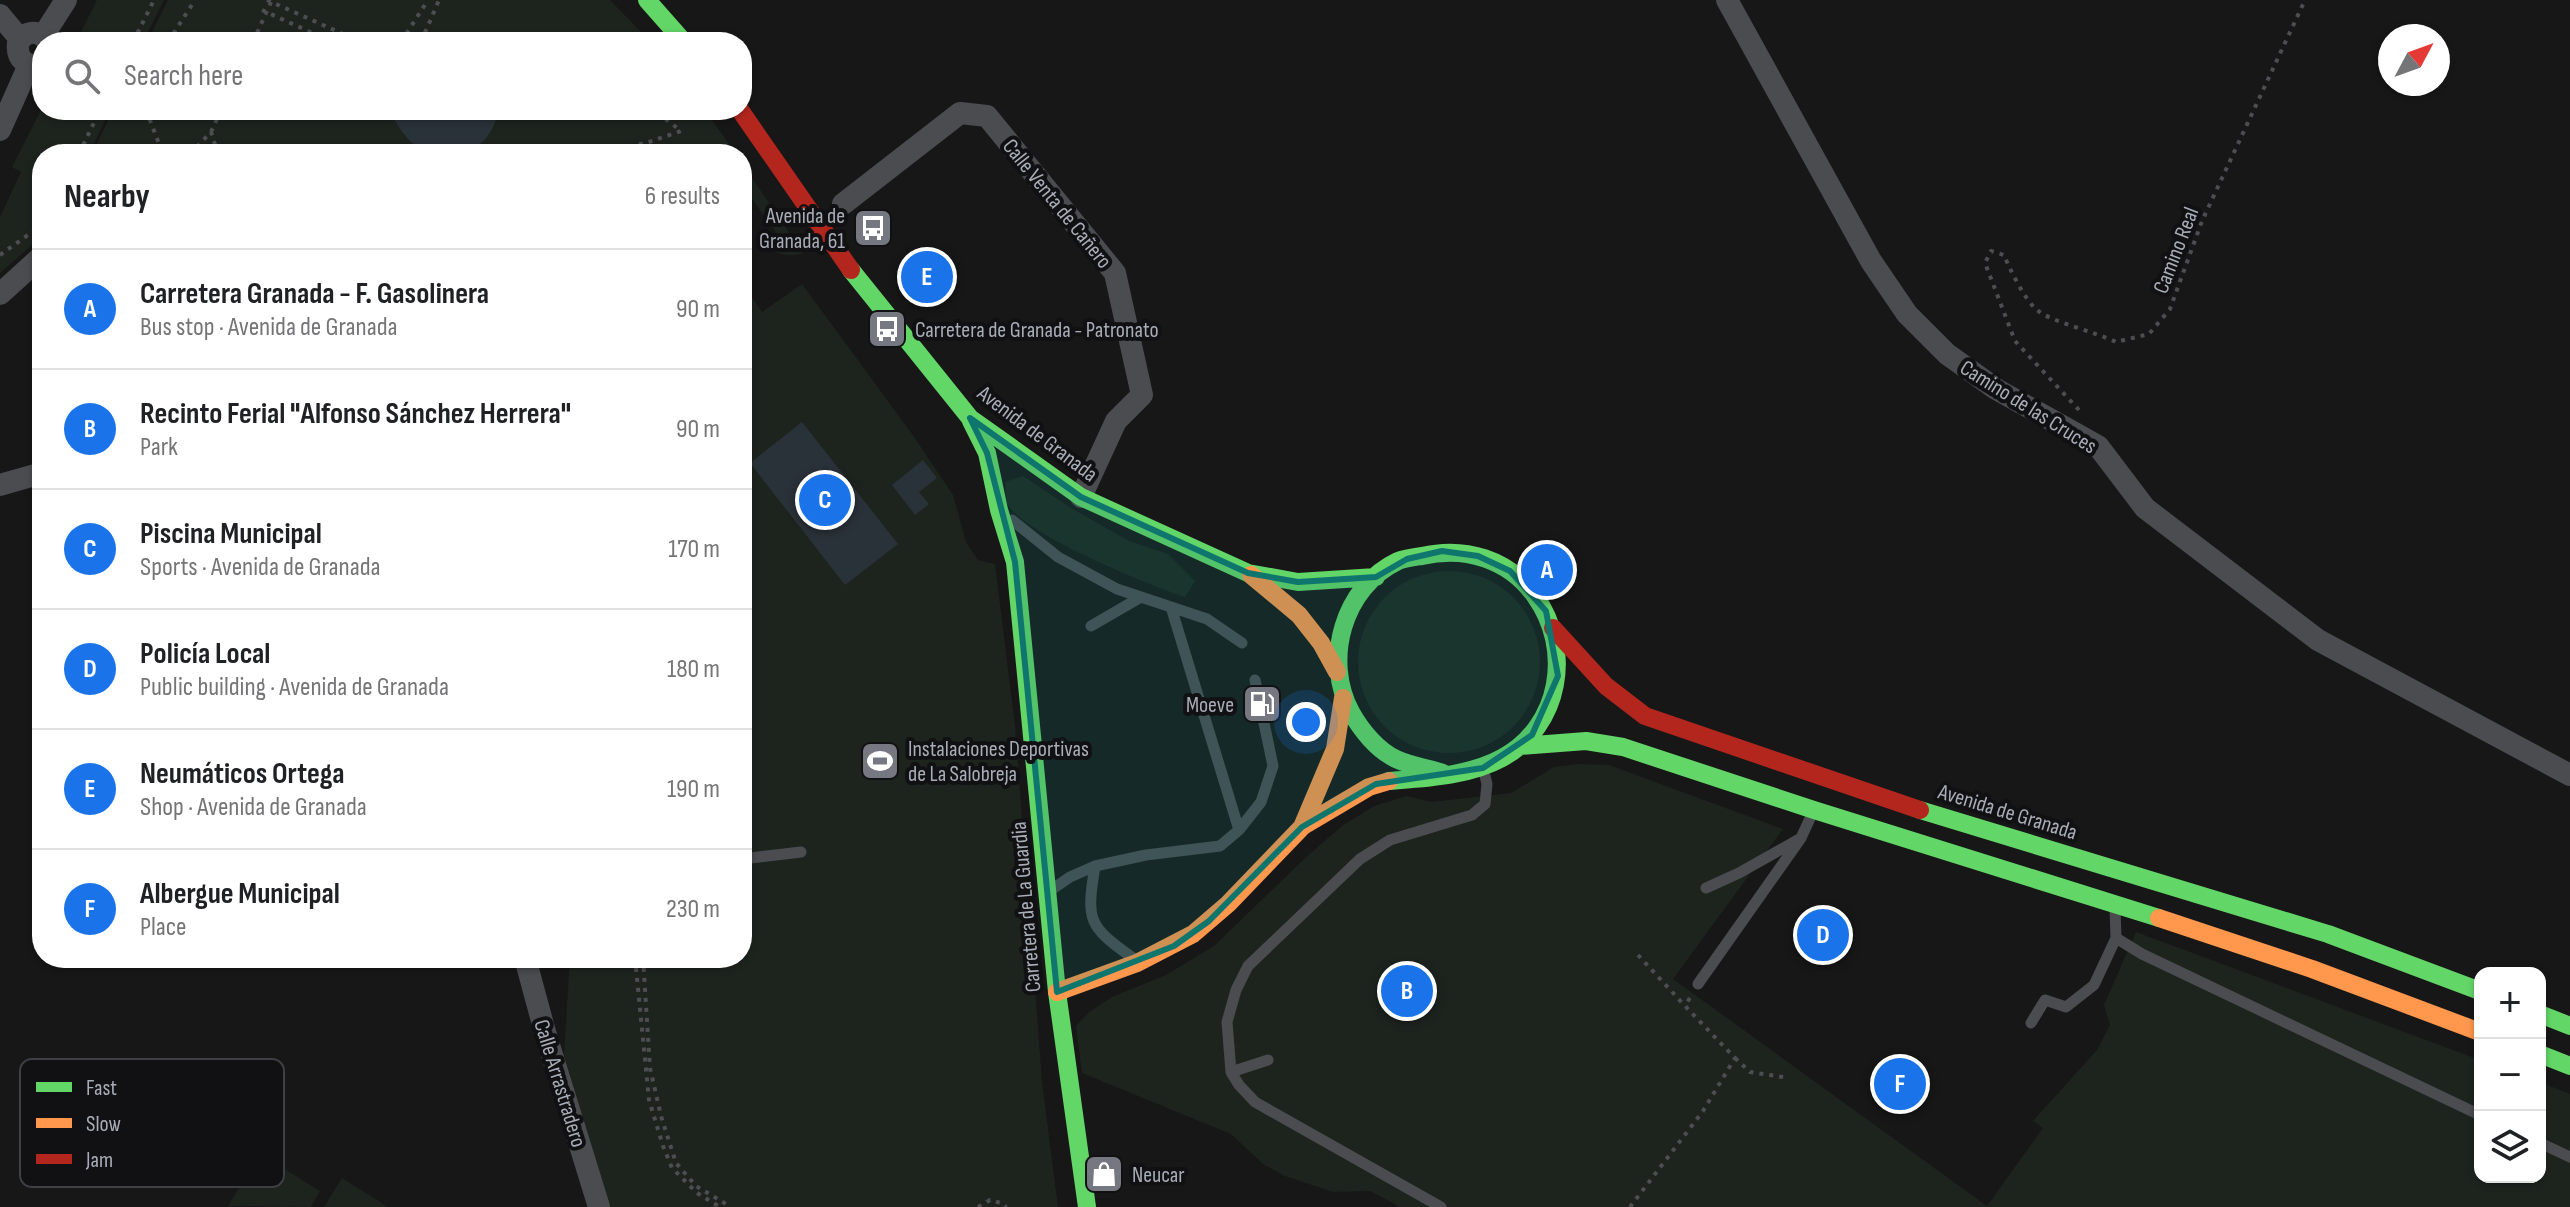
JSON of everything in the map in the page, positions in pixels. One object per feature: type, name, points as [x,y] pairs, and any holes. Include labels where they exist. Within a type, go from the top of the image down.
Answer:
[{"type":"main road","points":[[647,0],[675,32]]},
{"type":"main road","name":"Avenida de Granada","points":[[747,120],[853,273],[970,418],[1081,497],[1248,573],[1298,582],[1376,577]]},
{"type":"main road","name":"Carretera de La Guardia","points":[[970,418],[987,453],[999,510],[1015,562],[1057,992],[1087,1207]]},
{"type":"main road","points":[[1057,992],[1140,963],[1174,946],[1209,921],[1302,827],[1376,784],[1483,768],[1503,759],[1520,746],[1542,722],[1554,692],[1559,660],[1553,628],[1546,611],[1524,582],[1510,571],[1478,556],[1451,552],[1407,559],[1376,577],[1363,589],[1345,620],[1337,654],[1337,672],[1343,698],[1361,731],[1374,745],[1406,765],[1443,773]]},
{"type":"main road","name":"Avenida de Granada","points":[[1248,573],[1299,615],[1321,643],[1337,672]]},
{"type":"main road","name":"Avenida de Granada","points":[[1553,628],[1590,673],[1615,697],[1645,716],[1892,801],[2328,934],[2474,989]]},
{"type":"main road","points":[[1302,827],[1335,749],[1343,698]]},
{"type":"main road","points":[[1520,746],[1586,741],[1623,747],[1814,810],[2116,903],[2312,969],[2474,1030]]},
{"type":"main road","points":[[2546,1016],[2570,1026]]},
{"type":"main road","points":[[2546,1056],[2570,1066]]},
{"type":"street","points":[[50,32],[66,0]]},
{"type":"street","name":"Camino de las Cruces","points":[[1727,0],[1871,261],[1907,314],[1947,354],[1996,389],[2098,446],[2145,508],[2318,640],[2570,775]]},
{"type":"street","points":[[0,15],[20,39]]},
{"type":"street","points":[[32,34],[18,43],[18,54],[32,62]]},
{"type":"street","points":[[0,130],[32,70]]},
{"type":"street","name":"Calle Venta de Cañero","points":[[843,204],[960,113],[987,116],[1115,273],[1142,395],[1116,421],[1081,497]]},
{"type":"street","points":[[0,294],[32,265]]},
{"type":"street","points":[[0,485],[32,476]]},
{"type":"street","name":"Calle Arrastradero","points":[[528,968],[599,1207]]},
{"type":"lane","points":[[999,510],[1058,557],[1117,589],[1207,619],[1242,643]]},
{"type":"lane","points":[[1091,626],[1141,597]]},
{"type":"lane","points":[[1171,607],[1239,830]]},
{"type":"lane","points":[[1049,892],[1070,877],[1095,866],[1146,855],[1220,846],[1239,830],[1261,802],[1273,766],[1255,680]]},
{"type":"lane","points":[[1441,1207],[1255,1102],[1231,1072],[1227,1022],[1236,990],[1248,966],[1360,859],[1390,840],[1472,815],[1485,804],[1487,784],[1483,768]]},
{"type":"lane","points":[[1698,984],[1801,838],[1814,810]]},
{"type":"lane","points":[[1706,888],[1801,838]]},
{"type":"lane","points":[[752,858],[801,852]]},
{"type":"lane","points":[[1095,866],[1090,906],[1094,926],[1113,945],[1140,963]]},
{"type":"lane","points":[[2031,1023],[2045,1000],[2066,1007],[2094,985],[2116,938],[2116,903]]},
{"type":"lane","points":[[2116,938],[2142,954],[2474,1112]]},
{"type":"lane","points":[[1231,1072],[1268,1060]]},
{"type":"lane","points":[[2546,1146],[2570,1157]]},
{"type":"path","points":[[138,32],[154,0]]},
{"type":"path","points":[[174,32],[195,0]]},
{"type":"path","points":[[407,32],[428,0]]},
{"type":"path","points":[[425,32],[439,0]]},
{"type":"path","name":"Camino Real","points":[[2085,415],[2015,341],[1985,263],[1991,251],[2004,255],[2037,310],[2116,342],[2149,334],[2170,309],[2202,221],[2305,0]]},
{"type":"path","points":[[257,32],[269,1],[339,32]]},
{"type":"path","points":[[264,11],[310,32]]},
{"type":"path","points":[[84,144],[95,120]]},
{"type":"path","points":[[150,120],[159,144]]},
{"type":"path","points":[[200,144],[211,132],[216,120]]},
{"type":"path","points":[[641,144],[681,131],[667,120]]},
{"type":"path","points":[[211,132],[215,144]]},
{"type":"path","points":[[0,255],[32,232]]},
{"type":"path","points":[[1638,955],[1750,1072],[1789,1078]]},
{"type":"path","points":[[636,968],[649,1100],[663,1146],[672,1168],[697,1193],[720,1207]]},
{"type":"path","points":[[644,968],[650,1068],[676,1163],[696,1186],[731,1207]]},
{"type":"path","points":[[1685,1006],[1698,984]]},
{"type":"path","points":[[1630,1207],[1703,1111],[1735,1058]]},
{"type":"path","points":[[978,1207],[990,1200],[1006,1207]]},
{"type":"highlighted area","points":[[970,418],[1081,497],[1248,573],[1298,582],[1376,577],[1407,559],[1442,551],[1478,556],[1510,571],[1546,611],[1558,676],[1532,735],[1483,768],[1376,784],[1302,827],[1209,921],[1174,946],[1057,992],[1015,562],[987,453]]},
{"type":"shaded area","points":[[97,0],[164,0],[148,32],[81,32]]},
{"type":"shaded area","points":[[168,0],[610,0],[641,32],[152,32]]},
{"type":"shaded area","points":[[36,120],[105,120],[94,144],[32,144],[32,245],[0,273],[0,217],[21,172],[12,167]]},
{"type":"shaded area","points":[[108,120],[712,120],[729,144],[684,144],[97,144]]},
{"type":"shaded area","points":[[395,120],[496,120],[492,130],[480,144],[414,144]]},
{"type":"shaded area","points":[[752,178],[803,253],[785,255],[769,247],[780,238],[752,199]]},
{"type":"shaded area","name":"Instalaciones Deportivas de La Salobreja","points":[[802,284],[953,495],[966,542],[978,560],[995,564],[1015,726],[1042,1082],[1058,1207],[609,1207],[564,1055],[569,968],[752,968],[752,298],[762,312]]},
{"type":"shaded area","points":[[802,422],[898,544],[845,585],[752,466],[752,461]]},
{"type":"shaded area","points":[[923,460],[937,478],[919,492],[929,504],[915,515],[892,485]]},
{"type":"shaded area","points":[[1023,476],[1129,541],[1168,554],[1195,581],[1185,597],[1087,556],[1034,528],[1015,514],[1006,501],[1005,482]]},
{"type":"shaded area","points":[[1449,571],[1484,578],[1513,598],[1533,627],[1540,662],[1533,697],[1513,726],[1484,746],[1449,753],[1414,746],[1385,726],[1365,697],[1358,662],[1365,627],[1385,598],[1414,578]]},
{"type":"shaded area","points":[[1609,765],[1783,829],[1673,979],[1987,1206],[2043,1128],[2033,1121],[2097,1050],[2110,1025],[2104,1005],[2136,932],[2474,1058],[2474,1183],[2546,1183],[2546,1084],[2570,1094],[2570,1207],[1400,1207],[1370,1191],[1333,1192],[1285,1176],[1263,1164],[1231,1134],[1082,1073],[1076,1026],[1089,1012],[1112,997],[1166,975],[1214,946],[1342,826],[1374,806],[1407,796],[1431,802],[1511,793],[1554,767]]},
{"type":"shaded area","points":[[284,1169],[320,1191],[311,1207],[228,1206],[240,1187],[284,1187]]},
{"type":"shaded area","points":[[342,1178],[388,1207],[324,1207]]},
{"type":"traffic: fast","points":[[647,0],[675,32]]},
{"type":"traffic: fast","points":[[851,270],[970,418],[1081,497],[1248,573],[1298,582],[1376,577]]},
{"type":"traffic: fast","points":[[971,421],[987,453],[999,510],[1015,562],[1057,992],[1087,1207]]},
{"type":"traffic: fast","points":[[1389,781],[1462,772],[1502,758],[1522,744],[1537,727],[1555,685],[1557,662],[1554,639],[1547,617],[1535,596],[1524,583],[1499,564],[1485,558],[1454,553],[1404,559],[1379,573],[1352,606],[1339,648],[1343,692],[1351,712],[1365,732],[1376,745],[1396,759],[1443,773]]},
{"type":"traffic: fast","points":[[1520,746],[1586,741],[1623,747],[2159,918]]},
{"type":"traffic: fast","points":[[1920,810],[2328,934],[2474,989]]},
{"type":"traffic: fast","points":[[2546,1016],[2570,1026]]},
{"type":"traffic: fast","points":[[2546,1056],[2570,1066]]},
{"type":"traffic: slow","points":[[1251,575],[1299,615],[1321,643],[1337,672]]},
{"type":"traffic: slow","points":[[1302,827],[1335,749],[1343,698]]},
{"type":"traffic: slow","points":[[1057,992],[1137,963],[1193,934],[1228,904],[1303,826],[1369,787],[1389,781]]},
{"type":"traffic: slow","points":[[2159,918],[2312,969],[2474,1030]]},
{"type":"traffic: jam","points":[[747,120],[851,270]]},
{"type":"traffic: jam","points":[[1553,628],[1606,686],[1645,716],[1920,810]]},
{"type":"place","name":"Avenida de Granada, 61","points":[[873,228]]},
{"type":"place","name":"Neumáticos Ortega","points":[[927,277]]},
{"type":"place","name":"Carretera de Granada - Patronato","points":[[887,329]]},
{"type":"place","name":"Piscina Municipal","points":[[825,500]]},
{"type":"place","name":"Carretera Granada - F. Gasolinera","points":[[1547,570]]},
{"type":"place","name":"Moeve","points":[[1262,704]]},
{"type":"place","name":"Instalaciones Deportivas de La Salobreja","points":[[880,761]]},
{"type":"place","name":"Policía Local","points":[[1823,935]]},
{"type":"place","name":"Recinto Ferial \"Alfonso Sánchez Herrera\"","points":[[1407,991]]},
{"type":"place","name":"Albergue Municipal","points":[[1900,1084]]},
{"type":"place","name":"Neucar","points":[[1104,1174]]}]
